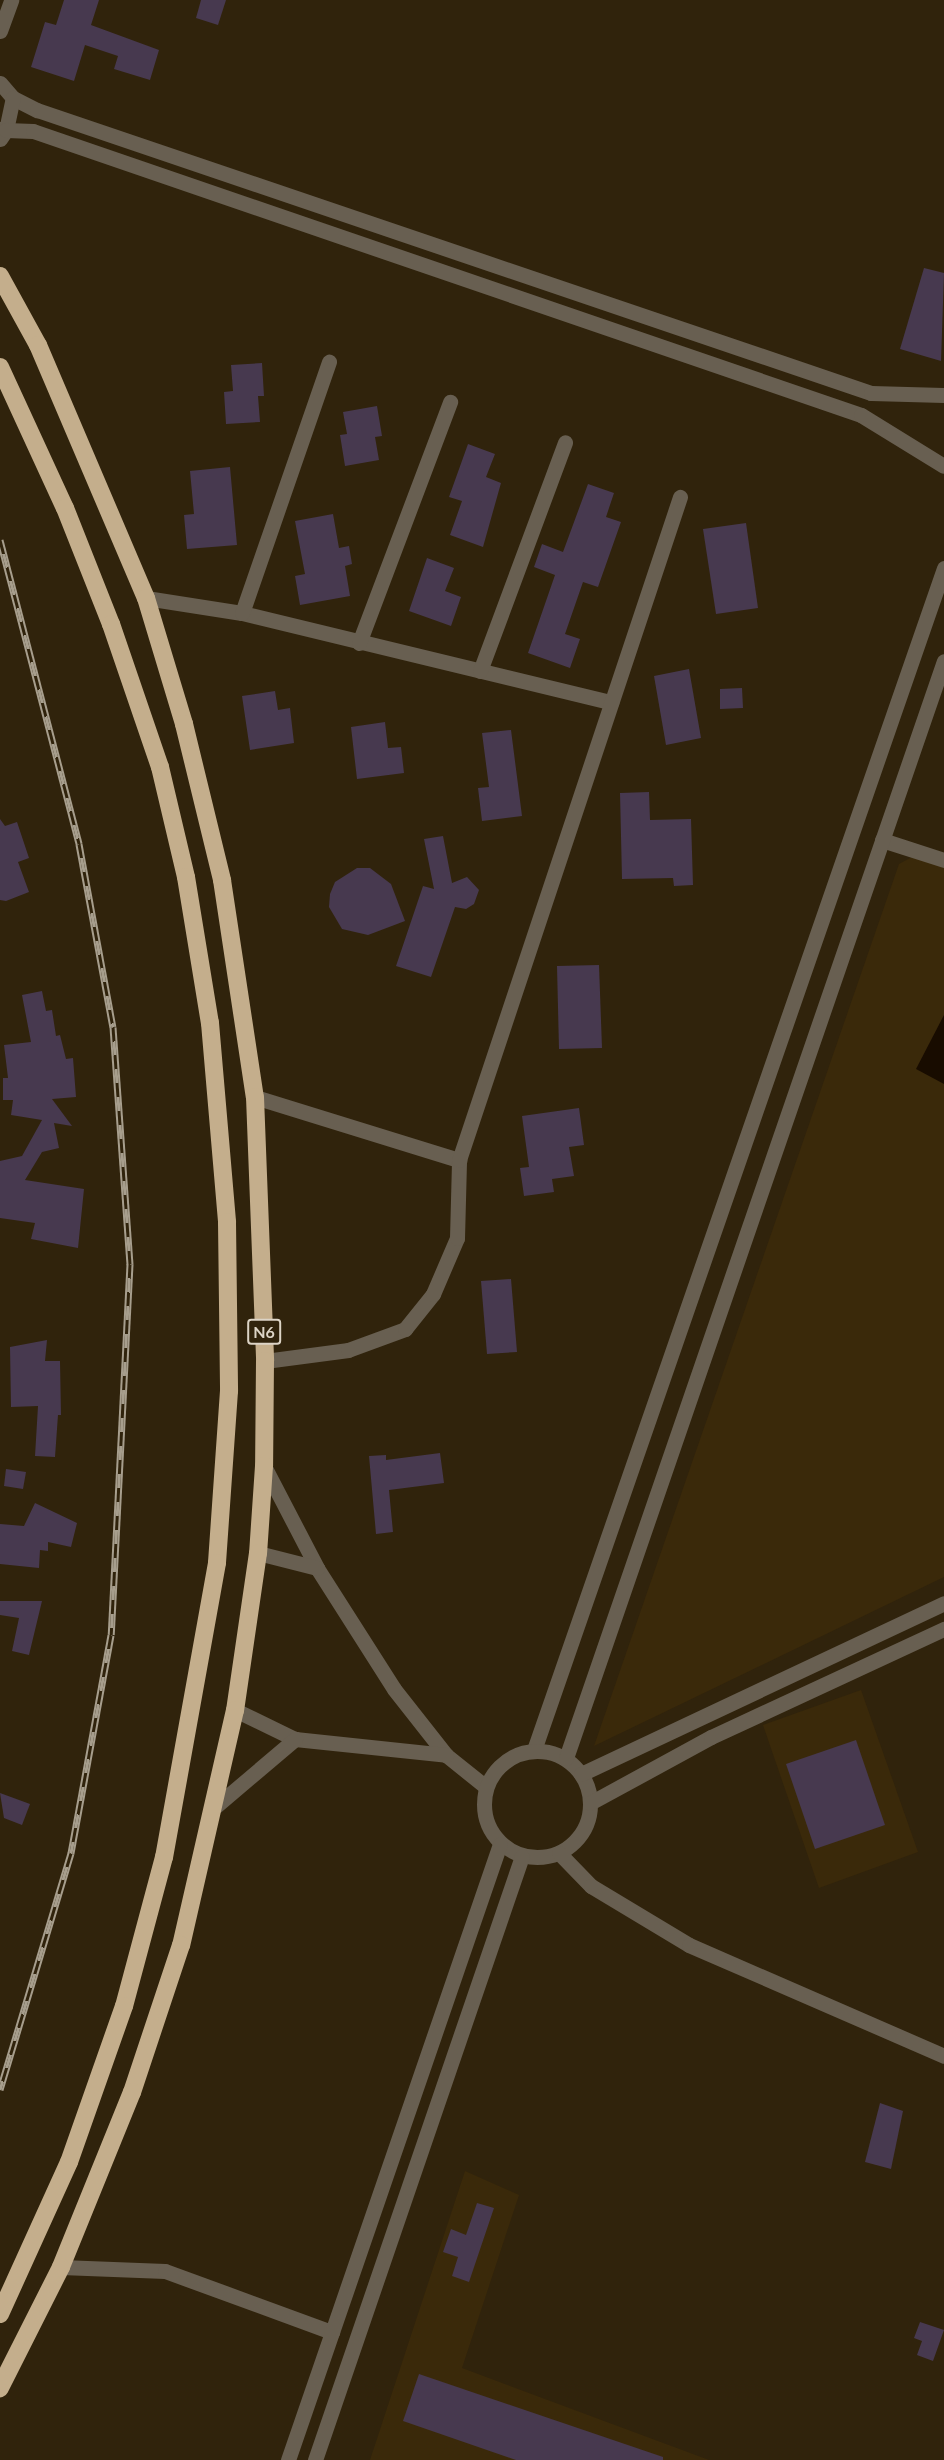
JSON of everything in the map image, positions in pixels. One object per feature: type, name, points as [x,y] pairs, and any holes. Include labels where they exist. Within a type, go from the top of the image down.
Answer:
[{"type":"highway","name":"N6","points":[[0,276],[38,345],[146,598],[184,724],[222,880],[255,1097],[265,1361],[264,1466],[258,1553],[235,1710],[216,1806],[181,1945],[132,2092],[61,2267],[0,2388]]},
{"type":"highway","name":"N6","points":[[0,367],[65,508],[111,624],[160,767],[186,877],[210,1023],[227,1222],[229,1391],[217,1563],[164,1857],[124,2006],[69,2162],[0,2314]]},
{"type":"street","points":[[0,31],[11,0]]},
{"type":"street","points":[[0,83],[13,98],[49,114],[871,393],[944,395]]},
{"type":"street","points":[[13,98],[2,133],[33,131],[861,415],[944,466]]},
{"type":"street","points":[[716,365],[724,343]]},
{"type":"street","points":[[242,614],[328,362]]},
{"type":"street","points":[[359,643],[450,402]]},
{"type":"street","points":[[480,671],[565,442]]},
{"type":"street","points":[[265,1361],[348,1350],[405,1329],[433,1294],[458,1238],[459,1160],[680,497]]},
{"type":"street","points":[[534,1750],[944,568]]},
{"type":"street","points":[[146,598],[242,614],[611,702]]},
{"type":"street","points":[[566,1758],[944,661]]},
{"type":"street","points":[[882,840],[944,860]]},
{"type":"street","points":[[255,1097],[459,1160]]},
{"type":"street","points":[[264,1466],[317,1568],[394,1689],[446,1755],[486,1787]]},
{"type":"street","points":[[258,1553],[317,1568]]},
{"type":"street","points":[[581,1774],[944,1603]]},
{"type":"street","points":[[590,1803],[711,1737],[944,1629]]},
{"type":"street","points":[[235,1710],[295,1739],[446,1755]]},
{"type":"street","points":[[216,1806],[295,1739]]},
{"type":"street","points":[[534,1750],[566,1758],[581,1774],[590,1803],[582,1833],[559,1853],[541,1858],[522,1856],[500,1844],[485,1818],[486,1787],[504,1761],[534,1750]]},
{"type":"street","points":[[288,2460],[500,1844]]},
{"type":"street","points":[[559,1853],[591,1886],[689,1945],[944,2056]]},
{"type":"street","points":[[315,2460],[522,1856]]},
{"type":"street","points":[[61,2267],[165,2271],[332,2332]]},
{"type":"shaded area","points":[[912,857],[944,867],[944,1577],[594,1746],[899,864]]},
{"type":"shaded area","points":[[944,1015],[944,1084],[916,1069]]},
{"type":"shaded area","points":[[861,1690],[918,1852],[819,1888],[763,1725]]},
{"type":"shaded area","points":[[465,2171],[519,2195],[462,2368],[709,2460],[370,2460]]},
{"type":"building","points":[[64,0],[99,0],[91,25],[159,50],[150,80],[114,69],[118,56],[85,45],[74,81],[31,67],[45,22],[56,25]]},
{"type":"building","points":[[201,0],[226,0],[218,25],[196,18]]},
{"type":"building","points":[[924,268],[944,273],[941,361],[900,349]]},
{"type":"building","points":[[262,363],[264,396],[258,396],[260,422],[226,424],[224,392],[233,391],[231,365]]},
{"type":"building","points":[[377,406],[382,436],[375,437],[379,460],[345,466],[340,435],[347,434],[343,412]]},
{"type":"building","points":[[468,444],[495,454],[486,477],[501,483],[483,547],[450,535],[462,501],[449,497]]},
{"type":"building","points":[[230,467],[237,545],[187,549],[184,515],[194,514],[190,471]]},
{"type":"building","points":[[588,484],[614,493],[606,517],[621,522],[598,587],[583,582],[565,634],[580,639],[570,668],[528,653],[555,575],[534,567],[542,544],[563,552]]},
{"type":"building","points":[[333,514],[339,548],[349,546],[352,564],[345,566],[350,596],[300,605],[295,576],[305,574],[295,521]]},
{"type":"building","points":[[746,523],[758,608],[716,614],[703,529]]},
{"type":"building","points":[[427,558],[454,568],[445,591],[461,597],[451,626],[409,611]]},
{"type":"building","points":[[689,669],[701,738],[666,745],[654,676]]},
{"type":"building","points":[[742,688],[743,708],[720,709],[720,689]]},
{"type":"building","points":[[275,691],[278,710],[290,708],[294,743],[250,750],[242,696]]},
{"type":"building","points":[[385,722],[388,748],[401,747],[404,773],[357,779],[351,727]]},
{"type":"building","points":[[511,730],[522,816],[482,821],[478,788],[489,787],[482,733]]},
{"type":"building","points":[[649,792],[650,820],[691,819],[693,885],[674,886],[673,878],[622,879],[620,793]]},
{"type":"building","points":[[0,819],[5,826],[17,822],[29,858],[18,862],[29,892],[6,901],[0,900]]},
{"type":"building","points":[[443,836],[452,883],[467,877],[479,890],[474,904],[466,909],[455,907],[431,977],[396,966],[423,886],[434,889],[424,839]]},
{"type":"building","points":[[357,868],[370,868],[391,884],[405,921],[368,935],[342,929],[329,907],[330,894],[335,882]]},
{"type":"building","points":[[599,965],[602,1048],[559,1049],[557,966]]},
{"type":"building","points":[[42,991],[46,1011],[52,1010],[56,1036],[60,1035],[66,1059],[73,1058],[76,1097],[52,1099],[72,1126],[54,1123],[59,1148],[42,1152],[25,1180],[84,1189],[78,1248],[31,1239],[35,1223],[0,1218],[0,1161],[22,1156],[42,1120],[11,1115],[13,1100],[3,1100],[3,1078],[8,1078],[4,1045],[31,1042],[22,995]]},
{"type":"building","points":[[579,1108],[584,1145],[569,1147],[574,1176],[552,1179],[554,1192],[524,1196],[520,1168],[529,1167],[522,1116]]},
{"type":"building","points":[[511,1279],[517,1352],[487,1354],[481,1281]]},
{"type":"building","points":[[47,1340],[45,1361],[60,1361],[61,1415],[58,1415],[55,1457],[35,1456],[38,1406],[11,1407],[10,1347]]},
{"type":"building","points":[[440,1453],[444,1483],[389,1490],[393,1532],[376,1534],[369,1456],[386,1455],[386,1460]]},
{"type":"building","points":[[6,1469],[26,1472],[23,1489],[4,1486]]},
{"type":"building","points":[[35,1503],[77,1523],[71,1547],[48,1542],[48,1551],[40,1550],[39,1568],[0,1564],[0,1524],[24,1526]]},
{"type":"building","points":[[0,1601],[42,1601],[29,1655],[12,1651],[19,1618],[0,1615]]},
{"type":"building","points":[[856,1740],[885,1825],[815,1849],[786,1764]]},
{"type":"building","points":[[0,1793],[30,1804],[22,1825],[4,1818]]},
{"type":"building","points":[[880,2103],[903,2111],[891,2169],[865,2162]]},
{"type":"building","points":[[477,2203],[494,2208],[469,2282],[452,2276],[458,2257],[443,2252],[451,2229],[466,2235]]},
{"type":"building","points":[[920,2322],[944,2330],[933,2361],[917,2355],[922,2341],[914,2338]]},
{"type":"building","points":[[419,2374],[663,2457],[663,2460],[516,2460],[403,2421]]},
{"type":"railway","points":[[0,540],[79,844],[113,1027],[130,1264],[111,1635],[71,1853],[0,2090]]}]
